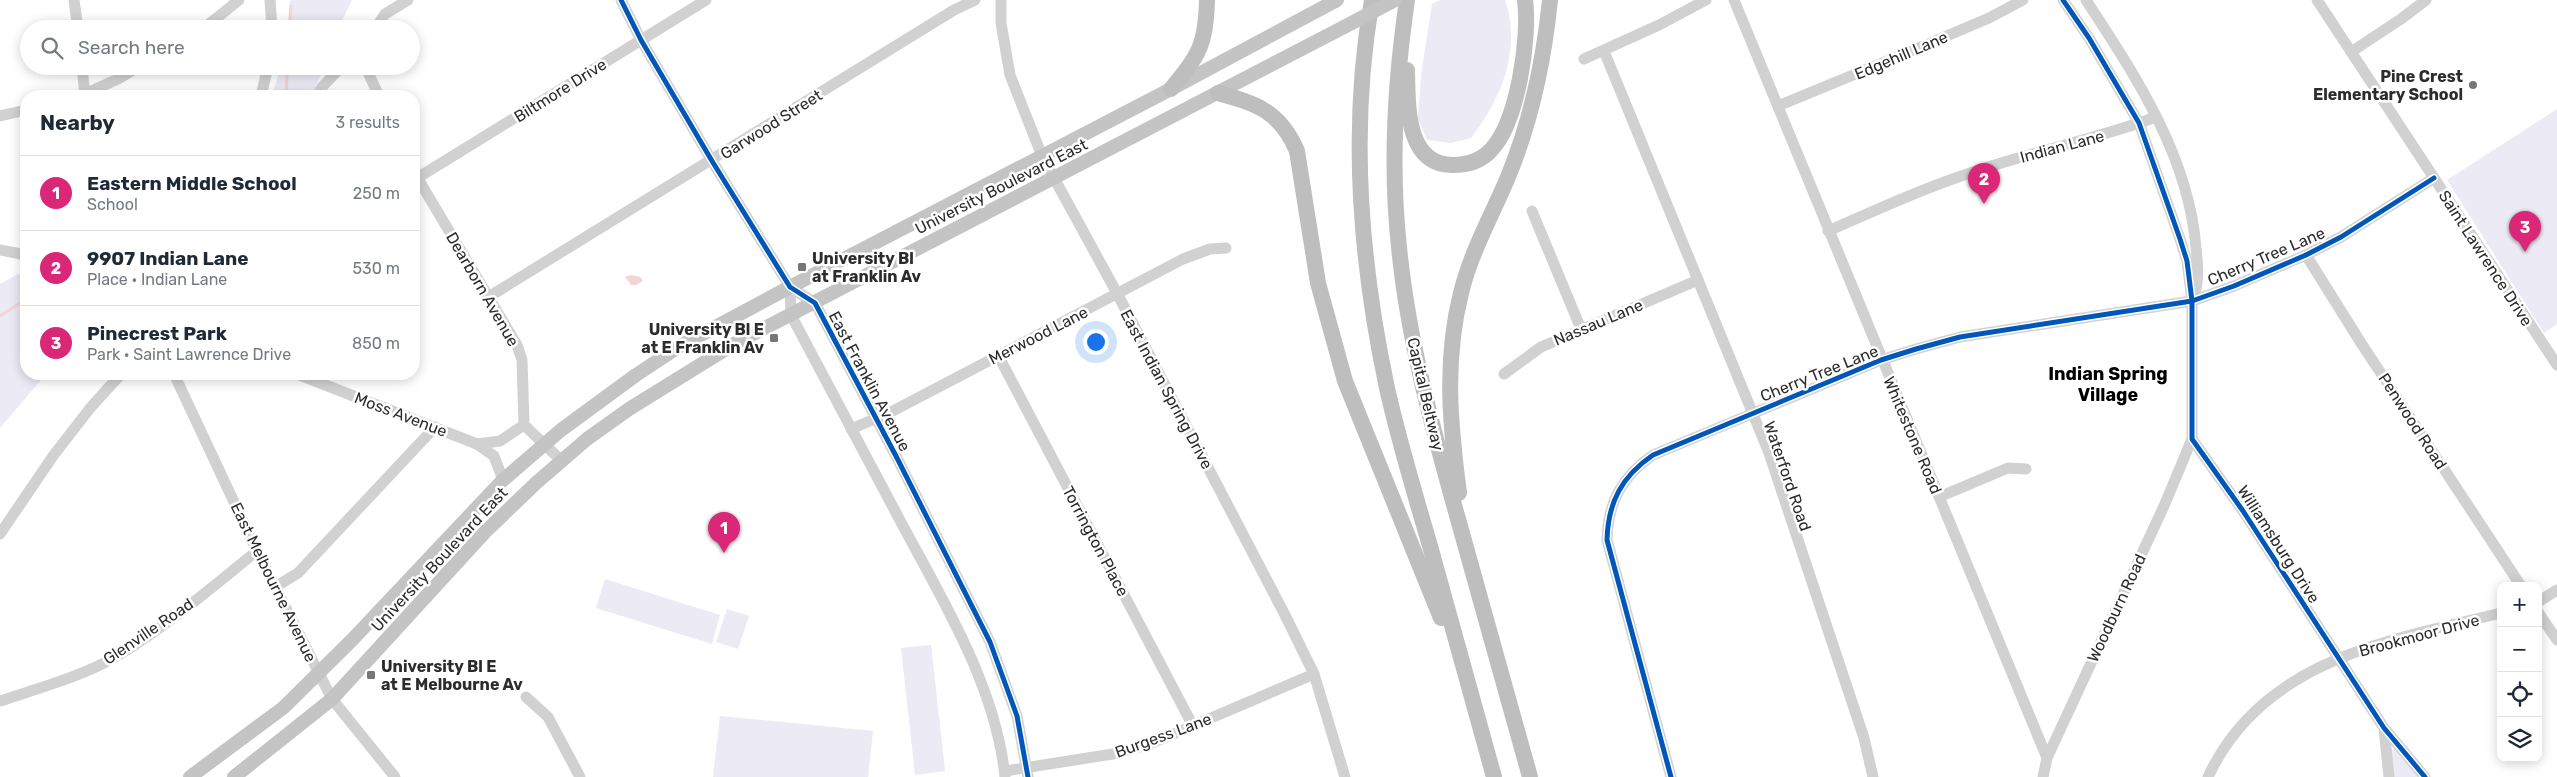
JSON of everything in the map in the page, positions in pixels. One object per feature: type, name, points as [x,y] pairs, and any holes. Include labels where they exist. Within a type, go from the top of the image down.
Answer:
[{"type":"highway","points":[[1171,89],[1202,46],[1207,26],[1207,0]]},
{"type":"highway","points":[[1368,0],[1362,82],[1361,199],[1365,256],[1373,314],[1399,435],[1494,777]]},
{"type":"highway","points":[[1362,82],[1372,0]]},
{"type":"highway","points":[[1403,0],[1407,86],[1412,134],[1420,149],[1433,159],[1449,165],[1464,165],[1478,160],[1491,150],[1502,133],[1511,110],[1523,61],[1526,30],[1525,0]]},
{"type":"highway","name":"Capital Beltway","points":[[1403,0],[1394,147],[1399,247],[1415,354],[1470,564],[1530,777]]},
{"type":"highway","points":[[1540,0],[1541,61]]},
{"type":"highway","points":[[1470,564],[1450,430],[1451,348],[1461,291],[1472,257],[1508,176],[1523,135],[1541,61],[1550,0]]},
{"type":"highway","points":[[1218,93],[1266,109],[1290,134],[1298,158],[1318,282],[1334,347],[1362,424],[1469,685]]},
{"type":"main road","name":"University Boulevard East","points":[[190,777],[283,708],[319,674],[503,480],[545,444],[636,375],[680,346],[790,287],[1171,89],[1337,0]]},
{"type":"main road","name":"University Boulevard East","points":[[234,777],[332,699],[485,532],[562,461],[615,419],[673,380],[734,344],[1344,27],[1403,0]]},
{"type":"street","points":[[74,0],[77,20]]},
{"type":"street","points":[[214,20],[238,0]]},
{"type":"street","points":[[270,0],[271,20]]},
{"type":"street","points":[[381,20],[385,14],[408,0]]},
{"type":"street","name":"East Franklin Avenue","points":[[621,0],[641,40],[790,287],[815,303],[990,642],[1017,716],[1028,772]]},
{"type":"street","name":"Biltmore Drive","points":[[420,173],[706,0]]},
{"type":"street","name":"Garwood Street","points":[[490,296],[954,10],[975,0]]},
{"type":"street","name":"East Indian Spring Drive","points":[[1001,0],[1001,23],[1010,75],[1042,156],[1118,295],[1314,674],[1345,777]]},
{"type":"street","points":[[1584,59],[1659,25],[1706,0]]},
{"type":"street","name":"Whitestone Road","points":[[1734,0],[2047,758]]},
{"type":"street","name":"Edgehill Lane","points":[[1778,106],[1980,22],[2023,0]]},
{"type":"street","points":[[2063,0],[2089,38],[2139,123],[2187,261],[2192,301],[2192,439]]},
{"type":"street","points":[[2086,0],[2133,72],[2164,132],[2189,200],[2195,226],[2199,280],[2192,301]]},
{"type":"street","name":"Saint Lawrence Drive","points":[[2317,0],[2557,365]]},
{"type":"street","points":[[2351,52],[2426,0]]},
{"type":"street","name":"Waterford Road","points":[[1604,51],[1769,453],[1864,738],[1873,777]]},
{"type":"street","points":[[83,75],[84,90]]},
{"type":"street","points":[[95,90],[123,75]]},
{"type":"street","points":[[262,90],[266,75]]},
{"type":"street","points":[[320,90],[333,75]]},
{"type":"street","points":[[369,75],[376,90]]},
{"type":"street","points":[[0,116],[20,111]]},
{"type":"street","name":"Indian Lane","points":[[1828,231],[1896,201],[1973,172],[2156,117]]},
{"type":"street","name":"Cherry Tree Lane","points":[[1671,777],[1611,563],[1607,540],[1608,521],[1618,490],[1639,464],[1653,455],[1882,360],[1960,337],[2192,301],[2234,286],[2306,255],[2341,237],[2434,178]]},
{"type":"street","name":"Dearborn Avenue","points":[[420,184],[490,296],[517,345],[522,360],[524,425]]},
{"type":"street","points":[[1532,211],[1581,329]]},
{"type":"street","name":"Merwood Lane","points":[[851,429],[875,420],[998,355],[1118,295],[1183,259],[1210,249],[1226,248]]},
{"type":"street","points":[[0,250],[20,254]]},
{"type":"street","name":"Penwood Road","points":[[2306,255],[2361,343],[2518,582]]},
{"type":"street","name":"Nassau Lane","points":[[1504,374],[1541,347],[1698,280]]},
{"type":"street","name":"East Franklin Avenue","points":[[790,287],[791,315],[924,565],[972,661],[994,724],[1005,774]]},
{"type":"street","name":"Torrington Place","points":[[998,355],[1194,726]]},
{"type":"street","points":[[0,534],[59,449],[91,407],[116,380]]},
{"type":"street","name":"East Melbourne Avenue","points":[[177,380],[257,551],[332,699],[395,777]]},
{"type":"street","name":"Moss Avenue","points":[[313,380],[478,444],[494,456],[503,480]]},
{"type":"street","points":[[478,444],[500,441],[524,425],[562,461]]},
{"type":"street","points":[[275,587],[298,573],[435,427]]},
{"type":"street","name":"Williamsburg Drive","points":[[2192,439],[2243,510],[2384,728],[2425,777]]},
{"type":"street","name":"Woodburn Road","points":[[2043,777],[2047,758],[2164,506],[2192,439]]},
{"type":"street","points":[[1939,497],[2008,468],[2026,469]]},
{"type":"street","name":"Glenville Road","points":[[0,701],[73,677],[116,656],[168,621],[257,551]]},
{"type":"street","points":[[2542,599],[2557,590]]},
{"type":"street","name":"Brookmoor Drive","points":[[2208,777],[2231,739],[2261,706],[2278,690],[2318,666],[2386,642],[2497,614]]},
{"type":"street","points":[[2542,618],[2557,640]]},
{"type":"street","name":"Burgess Lane","points":[[1005,774],[1028,772],[1119,753],[1194,726],[1314,674]]},
{"type":"street","points":[[526,696],[548,717],[580,777]]},
{"type":"street","points":[[2384,728],[2389,777]]},
{"type":"shaded area","points":[[290,0],[352,0],[342,20],[289,20]]},
{"type":"shaded area","points":[[1440,0],[1505,0],[1510,19],[1510,55],[1506,73],[1491,107],[1471,138],[1451,143],[1427,140],[1418,119],[1421,75],[1432,4]]},
{"type":"shaded area","points":[[278,75],[321,75],[314,90],[274,90]]},
{"type":"shaded area","points":[[2557,109],[2557,324],[2544,333],[2447,180]]},
{"type":"shaded area","points":[[20,274],[20,380],[41,380],[0,428],[0,284]]},
{"type":"shaded area","points":[[631,275],[640,277],[643,281],[636,285],[631,285],[625,277]]},
{"type":"shaded area","points":[[605,579],[720,615],[712,644],[596,608]]},
{"type":"shaded area","points":[[727,609],[749,616],[738,649],[716,642]]},
{"type":"shaded area","points":[[931,645],[945,771],[915,775],[901,648]]},
{"type":"shaded area","points":[[720,716],[873,731],[868,777],[713,777]]},
{"type":"shaded area","points":[[2398,747],[2420,777],[2385,777],[2381,756]]},
{"type":"waterway","points":[[290,20],[291,6]]},
{"type":"waterway","points":[[286,90],[287,75]]},
{"type":"waterway","points":[[0,316],[20,303]]},
{"type":"cycle path","points":[[621,0],[641,40],[712,161],[790,287],[815,303],[897,458],[990,642],[1017,716],[1028,777]]},
{"type":"cycle path","points":[[2063,0],[2089,38],[2139,123],[2187,261],[2192,301],[2192,439],[2243,511],[2384,728],[2425,777]]},
{"type":"cycle path","points":[[1671,777],[1607,540],[1610,514],[1614,502],[1625,481],[1642,463],[1653,455],[1881,360],[1916,349],[1960,337],[2192,301],[2234,286],[2306,255],[2341,237],[2434,178]]},
{"type":"place","name":"Pine Crest Elementary School","points":[[2473,85]]},
{"type":"place","name":"9907 Indian Lane","points":[[1984,204]]},
{"type":"place","name":"Pinecrest Park","points":[[2525,252]]},
{"type":"place","name":"University Bl at Franklin Av","points":[[802,267]]},
{"type":"place","name":"University Bl E at E Franklin Av","points":[[774,338]]},
{"type":"place","name":"Eastern Middle School","points":[[724,553]]},
{"type":"place","name":"University Bl E at E Melbourne Av","points":[[371,675]]},
{"type":"district","name":"Indian Spring Village","points":[[2108,384]]}]
